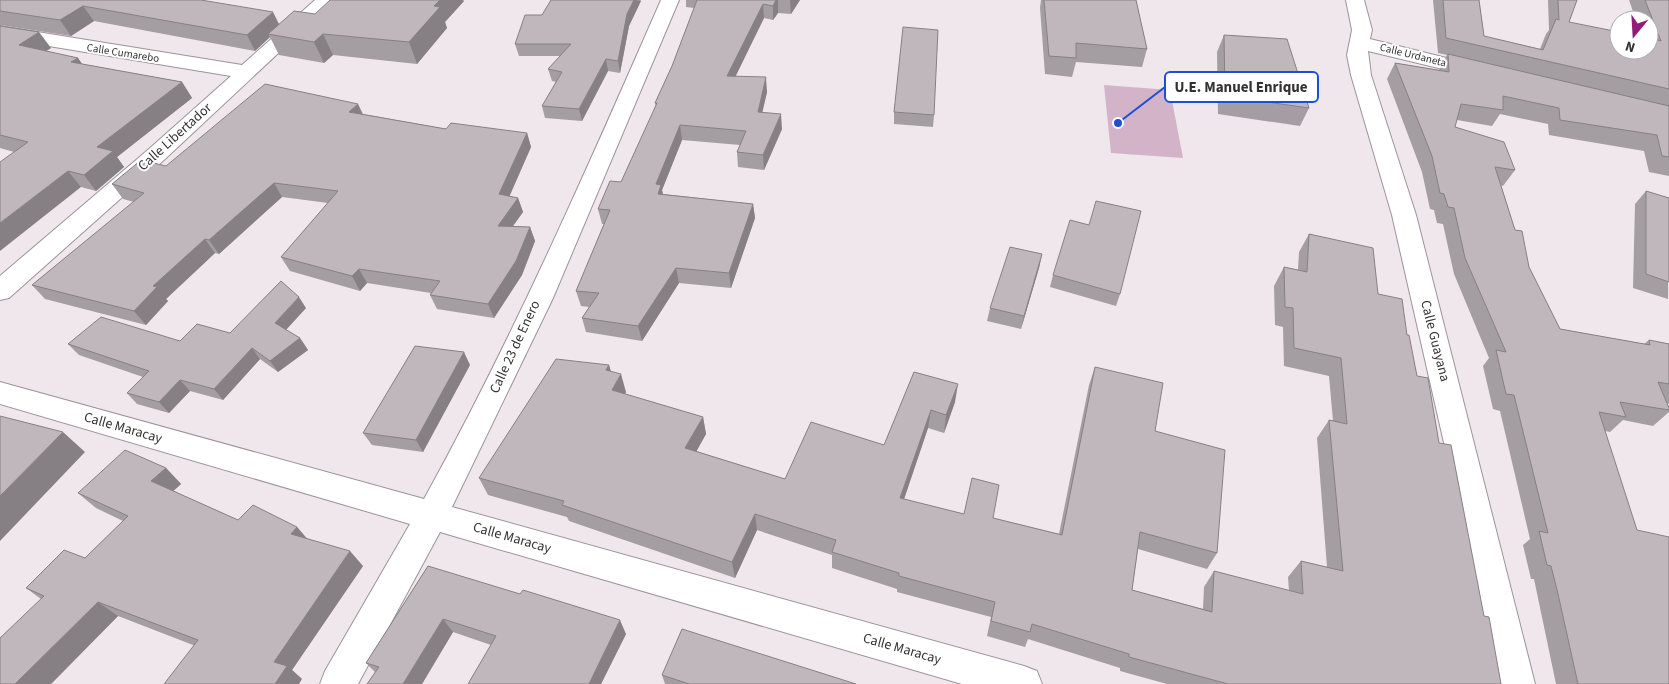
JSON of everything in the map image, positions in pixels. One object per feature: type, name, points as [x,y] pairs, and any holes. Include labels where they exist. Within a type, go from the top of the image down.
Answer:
[{"type":"street","name":"Calle Libertador","points":[[0,291],[326,0]]},
{"type":"street","name":"Calle 23 de Enero","points":[[338,684],[454,474],[510,360],[612,138],[670,0]]},
{"type":"street","name":"Calle Guayana","points":[[1355,0],[1361,21],[1360,43],[1357,55],[1360,75],[1404,215],[1517,684]]},
{"type":"street","name":"Calle Cumarebo","points":[[0,32],[247,72]]},
{"type":"street","name":"Calle Urdaneta","points":[[1360,43],[1495,76]]},
{"type":"street","name":"Calle Maracay","points":[[0,393],[1024,684]]},
{"type":"shaded area","points":[[1104,85],[1170,90],[1183,158],[1111,153]]},
{"type":"building","points":[[0,0],[201,0],[273,12],[247,35],[83,6],[60,20],[0,11]]},
{"type":"building","points":[[330,0],[440,0],[434,6],[440,7],[409,42],[323,34],[314,42],[268,34],[294,11],[315,14]]},
{"type":"building","points":[[551,0],[634,0],[627,14],[618,61],[606,59],[579,109],[542,106],[562,72],[548,69],[571,44],[515,44],[525,15],[542,15]]},
{"type":"building","points":[[697,0],[776,0],[773,6],[763,4],[727,76],[766,77],[758,112],[781,114],[763,155],[737,152],[746,131],[680,125],[656,184],[661,185],[658,194],[753,204],[729,273],[676,268],[638,326],[582,318],[599,293],[576,291],[610,210],[598,209],[610,181],[621,182],[657,103],[655,103],[672,66]]},
{"type":"building","points":[[1044,0],[1136,0],[1147,49],[1076,43],[1076,58],[1049,56]]},
{"type":"building","points":[[1443,0],[1479,0],[1484,36],[1543,50],[1556,19],[1559,20],[1558,0],[1577,0],[1569,22],[1609,30],[1609,60],[1659,60],[1659,40],[1661,41],[1659,36],[1659,10],[1649,10],[1645,0],[1669,0],[1669,89],[1446,38]]},
{"type":"building","points":[[0,26],[39,32],[19,45],[78,58],[71,62],[182,82],[97,147],[113,151],[84,175],[68,171],[0,223],[0,162],[28,142],[0,135]]},
{"type":"building","points":[[903,27],[938,30],[934,115],[894,112]]},
{"type":"building","points":[[1224,35],[1287,39],[1309,108],[1225,96]]},
{"type":"building","points":[[1448,54],[1669,106],[1669,157],[1662,156],[1657,135],[1560,120],[1559,108],[1503,96],[1503,110],[1461,104],[1455,127],[1504,142],[1515,170],[1495,167],[1515,230],[1522,231],[1529,267],[1560,329],[1650,345],[1649,340],[1669,344],[1669,384],[1658,382],[1669,410],[1620,402],[1626,417],[1599,412],[1637,530],[1669,537],[1669,684],[1578,684],[1551,566],[1547,565],[1539,531],[1548,533],[1514,395],[1506,394],[1496,350],[1506,352],[1465,258],[1454,208],[1448,207],[1444,194],[1440,193],[1432,156],[1395,63],[1449,72]]},
{"type":"building","points":[[265,84],[358,104],[349,112],[446,129],[451,123],[527,133],[499,194],[518,198],[498,226],[530,227],[516,261],[488,304],[430,295],[440,281],[359,269],[352,276],[281,257],[338,191],[274,183],[209,240],[205,239],[153,286],[157,287],[134,311],[32,285],[144,193],[112,184],[141,160],[166,166]]},
{"type":"building","points":[[1646,191],[1669,198],[1669,282],[1646,274]]},
{"type":"building","points":[[1096,201],[1141,211],[1120,294],[1053,275],[1070,220],[1089,225]]},
{"type":"building","points":[[1309,234],[1373,248],[1378,294],[1402,299],[1407,335],[1409,335],[1417,376],[1428,378],[1439,443],[1451,445],[1484,616],[1489,617],[1501,684],[1228,684],[1129,657],[1129,654],[1032,624],[1030,632],[991,621],[995,602],[899,576],[899,573],[832,552],[836,540],[755,514],[732,562],[562,505],[564,501],[479,478],[556,359],[609,365],[606,370],[621,374],[612,390],[703,417],[685,448],[785,479],[811,422],[884,445],[914,372],[958,384],[946,415],[931,410],[900,498],[964,514],[972,478],[999,485],[993,518],[1062,535],[1095,367],[1163,383],[1155,431],[1225,450],[1217,553],[1140,532],[1132,590],[1212,612],[1214,571],[1303,594],[1301,561],[1343,571],[1329,420],[1347,424],[1341,358],[1294,348],[1293,308],[1285,307],[1284,267],[1307,272]]},
{"type":"building","points":[[1010,247],[1042,254],[1024,316],[990,308]]},
{"type":"building","points":[[281,281],[299,297],[275,323],[300,338],[270,361],[252,348],[214,389],[180,380],[159,402],[127,393],[149,371],[68,344],[101,317],[180,341],[197,324],[230,333]]},
{"type":"building","points":[[415,346],[464,352],[416,440],[363,433]]},
{"type":"building","points":[[0,416],[63,432],[0,496]]},
{"type":"building","points":[[125,450],[166,468],[151,481],[238,520],[253,505],[297,527],[291,534],[350,551],[274,662],[287,666],[275,684],[164,684],[198,640],[98,602],[15,684],[0,684],[0,638],[44,596],[26,588],[64,550],[85,558],[128,516],[78,493]]},
{"type":"building","points":[[428,566],[520,594],[523,590],[620,620],[589,684],[468,684],[496,636],[443,619],[403,684],[367,684],[379,667],[366,663]]},
{"type":"building","points":[[682,629],[856,684],[689,684],[662,675]]},
{"type":"place","name":"U.E. Manuel Enrique","points":[[1118,123]]}]
